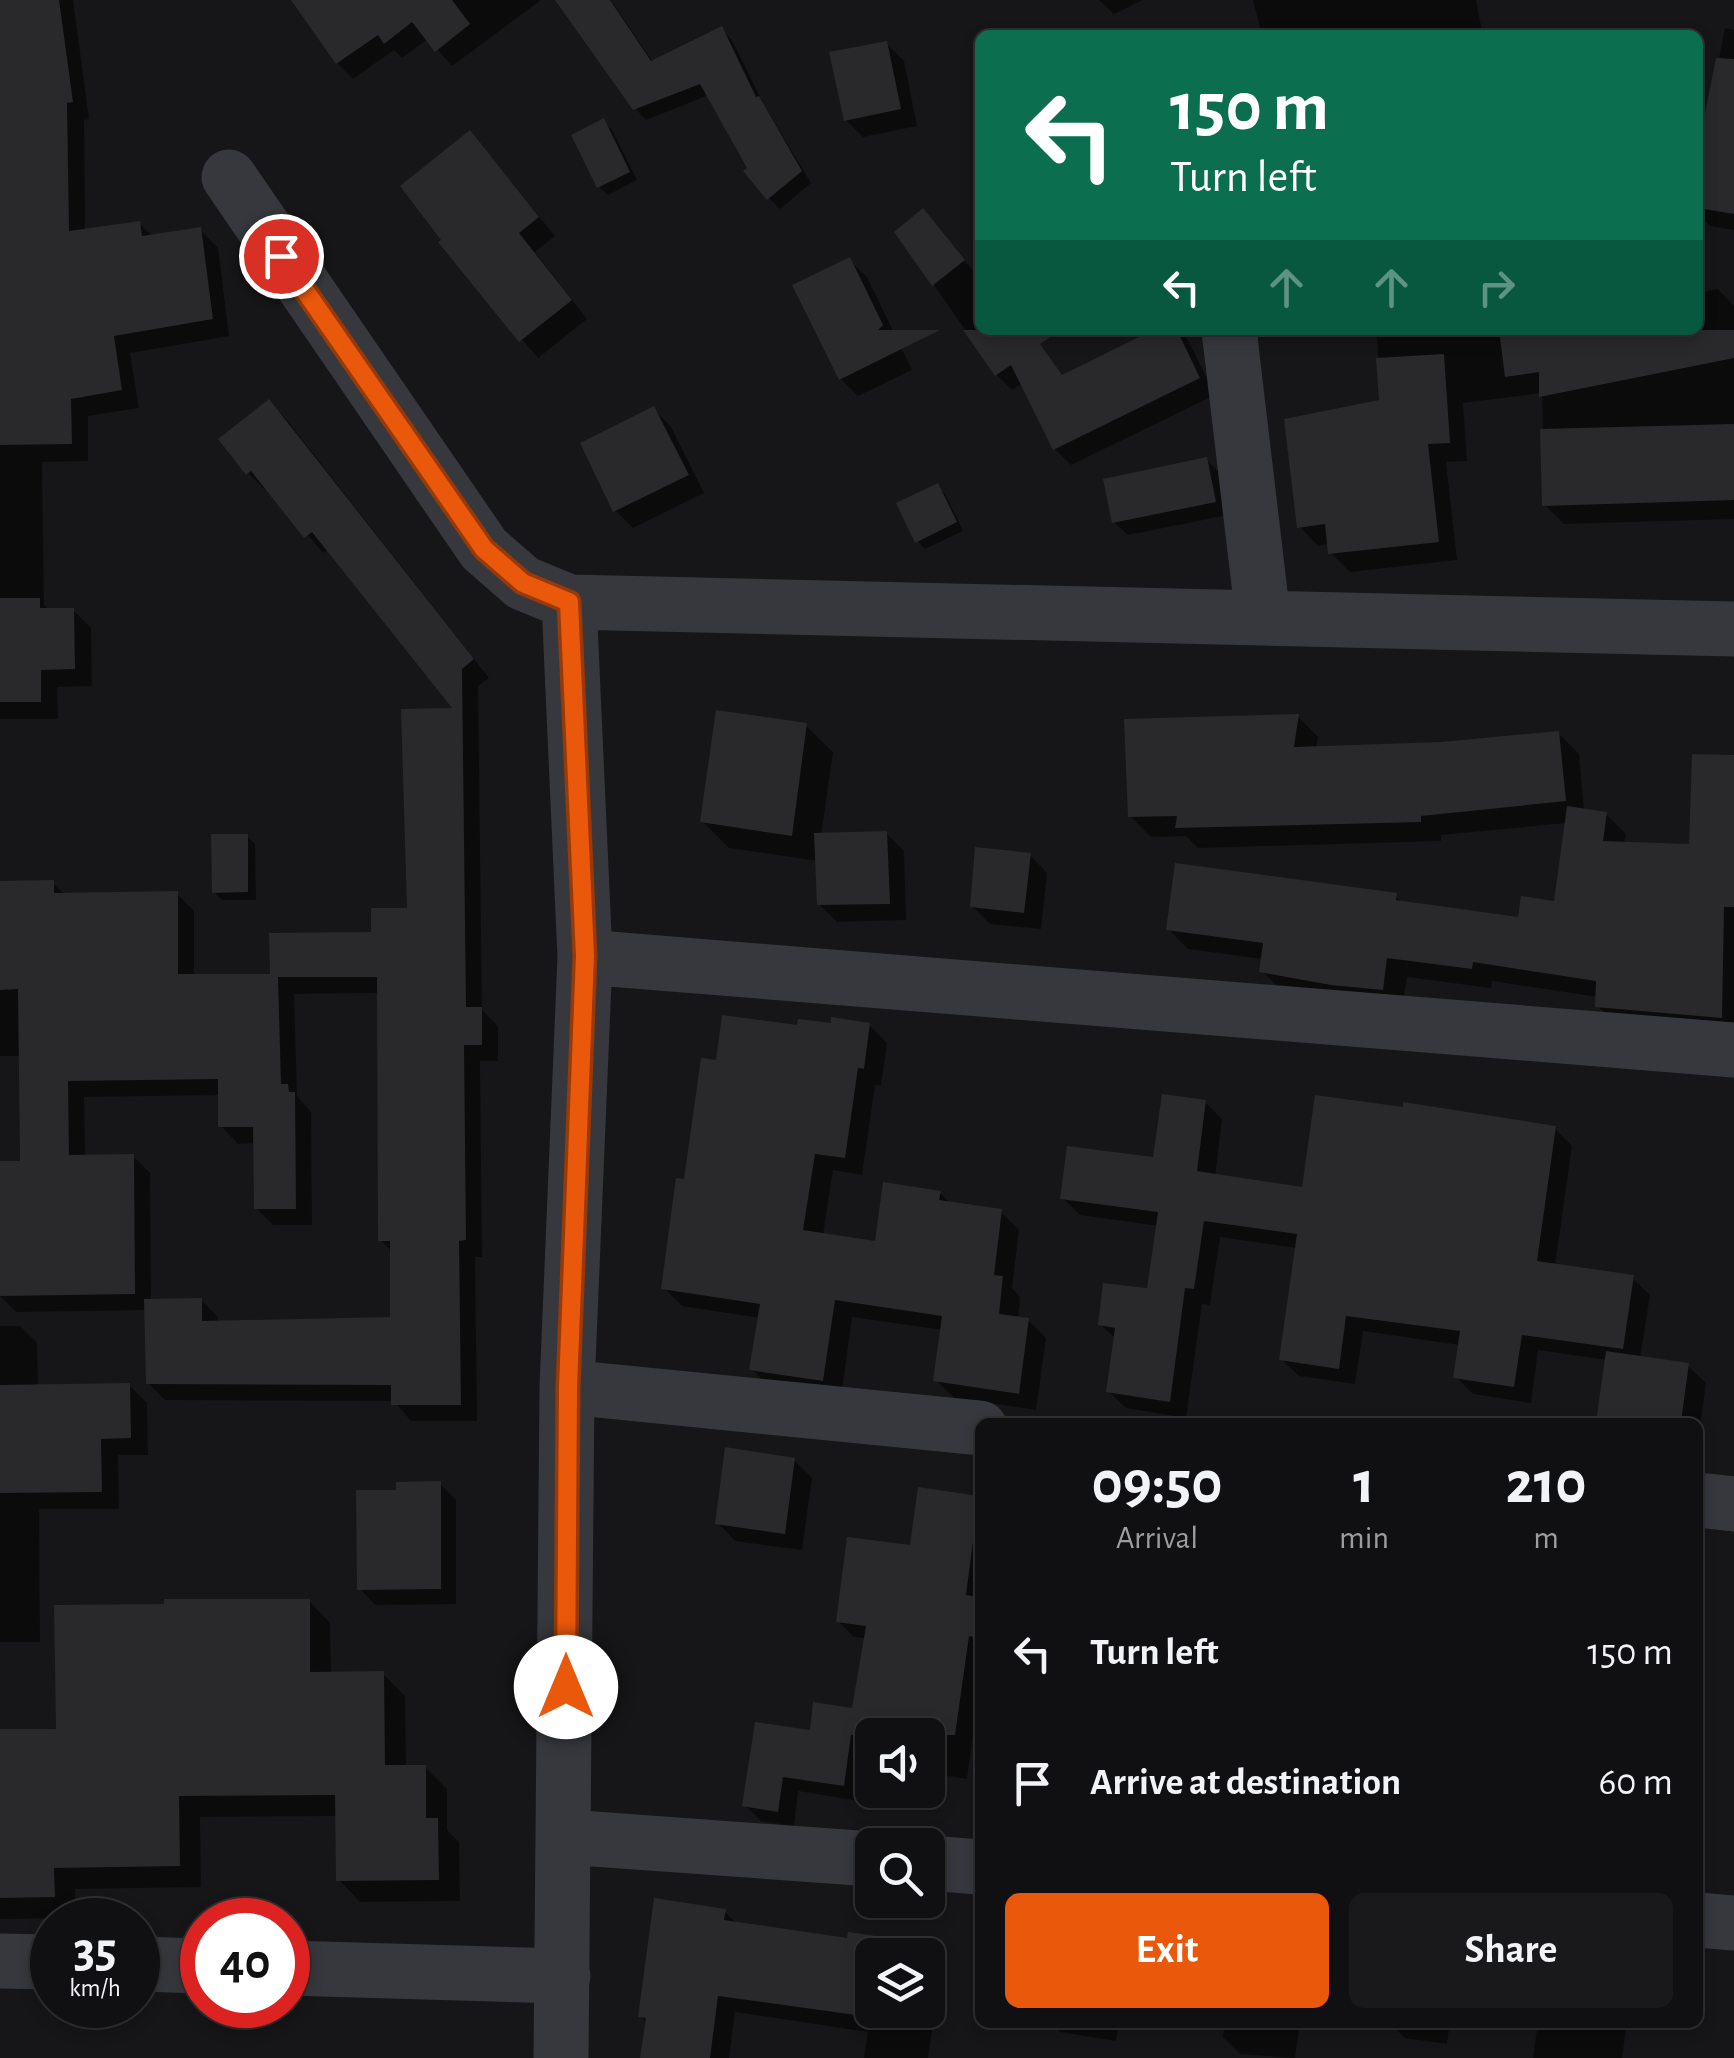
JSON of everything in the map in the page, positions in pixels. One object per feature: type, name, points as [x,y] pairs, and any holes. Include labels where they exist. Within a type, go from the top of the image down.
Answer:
[{"type":"street","points":[[229,177],[484,549],[523,583],[569,602],[1734,629]]},
{"type":"street","points":[[1230,335],[1263,618]]},
{"type":"street","points":[[562,2058],[568,1387],[585,956],[569,602]]},
{"type":"street","points":[[585,956],[1734,1050]]},
{"type":"street","points":[[568,1387],[975,1428]]},
{"type":"street","points":[[1703,1501],[1734,1504]]},
{"type":"street","points":[[566,1837],[855,1858]]},
{"type":"street","points":[[945,1864],[975,1867]]},
{"type":"street","points":[[1703,1920],[1734,1922]]},
{"type":"street","points":[[0,1960],[30,1961]]},
{"type":"street","points":[[310,1969],[563,1976]]},
{"type":"building","points":[[0,0],[59,0],[73,102],[67,103],[69,231],[140,221],[142,236],[201,227],[213,319],[114,336],[122,390],[71,399],[72,444],[0,445]]},
{"type":"building","points":[[291,0],[452,0],[470,24],[435,52],[412,22],[384,44],[378,35],[336,64]]},
{"type":"building","points":[[555,0],[610,0],[651,61],[722,26],[756,97],[759,96],[802,171],[767,200],[743,171],[747,168],[700,84],[633,110]]},
{"type":"building","points":[[887,41],[901,109],[844,121],[829,52]]},
{"type":"building","points":[[1716,58],[1734,59],[1734,214],[1703,209],[1703,124]]},
{"type":"building","points":[[604,118],[630,172],[597,188],[571,135]]},
{"type":"building","points":[[470,130],[539,217],[519,233],[572,300],[519,342],[438,242],[441,240],[400,186]]},
{"type":"building","points":[[923,208],[965,260],[932,286],[894,232]]},
{"type":"building","points":[[850,257],[883,325],[878,330],[940,330],[839,380],[792,285]]},
{"type":"building","points":[[963,330],[975,330],[975,335],[1054,335],[1040,344],[1062,375],[1143,335],[1179,335],[1200,378],[1053,450],[1011,365],[995,376]]},
{"type":"building","points":[[1703,330],[1734,330],[1734,358],[1539,397],[1539,372],[1505,377],[1500,335],[1703,335]]},
{"type":"building","points":[[1444,354],[1450,443],[1428,444],[1439,542],[1328,554],[1325,524],[1297,528],[1284,419],[1379,400],[1376,358]]},
{"type":"building","points":[[269,399],[474,659],[462,669],[466,1007],[482,1007],[482,1045],[464,1045],[466,1240],[459,1241],[461,1405],[391,1405],[391,1385],[146,1384],[144,1299],[202,1298],[202,1321],[390,1317],[390,1241],[378,1241],[377,977],[278,977],[281,1084],[288,1084],[289,1092],[295,1092],[296,1209],[254,1209],[253,1127],[218,1127],[218,1079],[68,1081],[69,1155],[134,1154],[135,1294],[0,1296],[0,1161],[20,1161],[18,989],[0,990],[0,881],[54,880],[54,893],[178,891],[178,974],[270,974],[269,933],[371,932],[371,908],[407,908],[401,709],[452,708],[312,532],[304,538],[251,471],[246,475],[218,439]]},
{"type":"building","points":[[654,406],[689,475],[613,512],[580,443]]},
{"type":"building","points":[[1734,424],[1734,500],[1542,506],[1540,429]]},
{"type":"building","points":[[1207,457],[1216,502],[1112,523],[1103,479]]},
{"type":"building","points":[[938,483],[957,522],[915,543],[896,503]]},
{"type":"building","points":[[0,598],[40,598],[40,608],[74,608],[75,669],[41,670],[41,702],[0,702]]},
{"type":"building","points":[[716,710],[807,723],[792,836],[700,822]]},
{"type":"building","points":[[1299,714],[1294,747],[1441,742],[1559,731],[1566,801],[1421,816],[1421,822],[1175,828],[1177,816],[1128,817],[1124,719]]},
{"type":"building","points":[[1692,754],[1734,755],[1734,907],[1724,907],[1722,1018],[1595,1007],[1596,981],[1473,962],[1472,969],[1387,958],[1383,990],[1331,985],[1259,972],[1263,943],[1166,930],[1175,863],[1397,893],[1396,900],[1518,917],[1521,896],[1554,901],[1567,806],[1607,812],[1603,841],[1689,844]]},
{"type":"building","points":[[887,831],[890,904],[817,905],[814,833]]},
{"type":"building","points":[[211,834],[248,834],[248,892],[212,893]]},
{"type":"building","points":[[975,847],[1031,853],[1024,913],[970,907]]},
{"type":"building","points":[[722,1015],[797,1025],[798,1019],[831,1023],[831,1017],[870,1023],[864,1069],[858,1068],[845,1158],[815,1154],[803,1230],[875,1241],[883,1182],[941,1191],[939,1200],[1002,1209],[994,1275],[1003,1276],[999,1314],[1029,1318],[1019,1394],[933,1381],[942,1316],[835,1300],[823,1381],[749,1370],[760,1304],[661,1289],[676,1178],[684,1179],[701,1058],[716,1060]]},
{"type":"building","points":[[1162,1094],[1206,1100],[1197,1171],[1302,1187],[1315,1095],[1403,1107],[1403,1102],[1556,1126],[1537,1261],[1634,1275],[1623,1349],[1522,1335],[1514,1387],[1453,1378],[1460,1331],[1346,1316],[1339,1369],[1279,1360],[1297,1234],[1204,1221],[1194,1289],[1185,1288],[1170,1402],[1106,1392],[1115,1328],[1098,1325],[1103,1283],[1147,1288],[1158,1212],[1060,1199],[1067,1146],[1153,1157]]},
{"type":"building","points":[[1606,1351],[1689,1363],[1682,1418],[1597,1418]]},
{"type":"building","points":[[130,1383],[131,1438],[101,1439],[102,1492],[0,1493],[0,1385]]},
{"type":"building","points":[[725,1447],[795,1458],[785,1534],[715,1524]]},
{"type":"building","points":[[441,1481],[441,1589],[357,1590],[356,1490],[396,1490],[396,1482]]},
{"type":"building","points":[[918,1487],[975,1495],[966,1595],[975,1596],[975,1637],[969,1636],[955,1735],[945,1735],[945,1718],[855,1718],[844,1786],[783,1777],[778,1812],[742,1806],[755,1722],[810,1730],[813,1702],[852,1708],[866,1626],[836,1622],[847,1537],[910,1545]]},
{"type":"building","points":[[164,1599],[310,1599],[310,1672],[384,1671],[385,1765],[426,1765],[426,1818],[438,1818],[439,1880],[336,1881],[335,1795],[179,1796],[180,1866],[54,1868],[55,1897],[0,1898],[0,1729],[56,1729],[54,1605],[164,1604]]},
{"type":"building","points":[[654,1898],[726,1909],[724,1920],[847,1938],[848,1932],[890,1938],[855,1938],[855,2015],[718,1996],[710,2058],[640,2058],[646,2018],[638,2017]]},
{"type":"route","points":[[281,256],[484,549],[523,583],[569,602],[585,956],[568,1387],[566,1687]]}]
